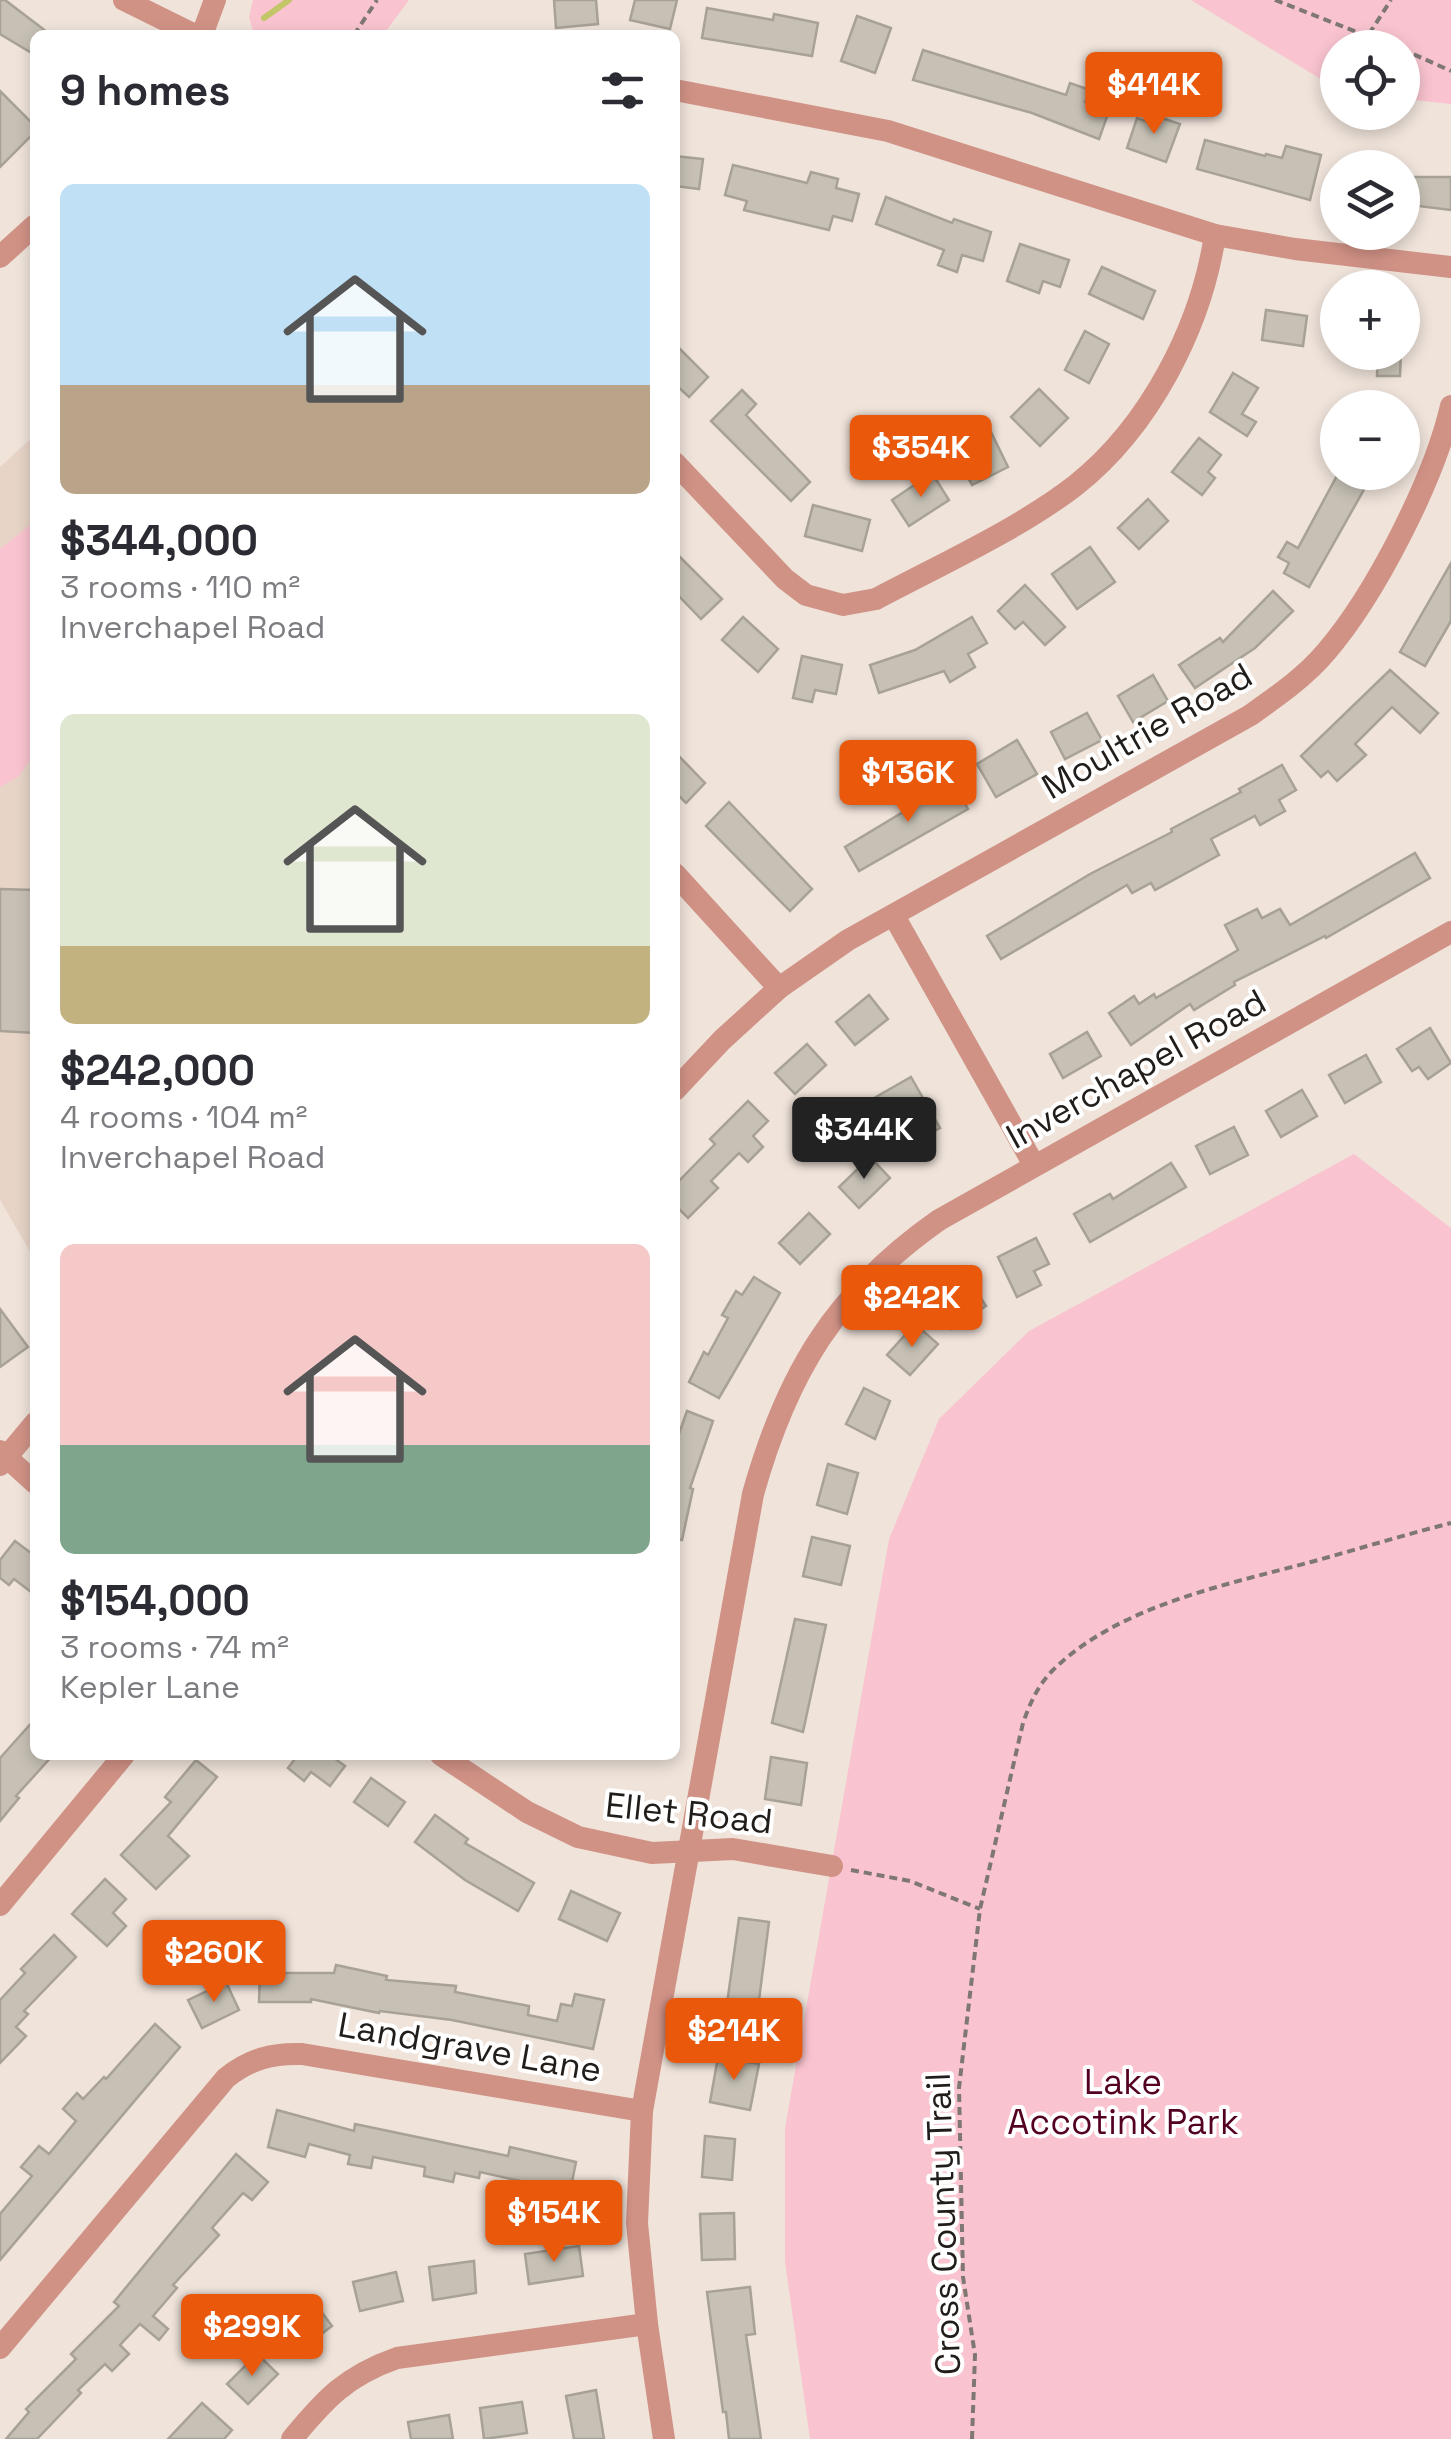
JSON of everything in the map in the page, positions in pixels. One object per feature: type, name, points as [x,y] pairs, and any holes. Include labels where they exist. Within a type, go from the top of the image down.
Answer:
[{"type":"street","points":[[124,0],[187,30]]},
{"type":"street","points":[[201,30],[216,0]]},
{"type":"street","points":[[680,91],[888,131],[1214,234],[1295,249],[1451,267]]},
{"type":"street","points":[[0,257],[30,230]]},
{"type":"street","points":[[680,468],[784,579],[806,595],[843,605],[876,600],[1050,503],[1101,462],[1141,413],[1185,337],[1204,288],[1214,234]]},
{"type":"street","name":"Moultrie Road","points":[[680,1085],[779,988],[848,940],[1249,716],[1305,674],[1364,600],[1420,494],[1451,406]]},
{"type":"street","points":[[680,879],[779,988]]},
{"type":"street","points":[[894,916],[1034,1165]]},
{"type":"street","name":"Inverchapel Road","points":[[664,2439],[647,2324],[638,2223],[642,2111],[753,1494],[769,1436],[792,1384],[836,1315],[891,1256],[939,1220],[1449,937]]},
{"type":"street","points":[[30,1428],[2,1458],[30,1478]]},
{"type":"street","points":[[0,1904],[120,1760]]},
{"type":"street","name":"Ellet Road","points":[[449,1760],[527,1812],[578,1837],[652,1852],[733,1848],[832,1866]]},
{"type":"street","name":"Landgrave Lane","points":[[0,2348],[198,2109],[226,2078],[255,2059],[282,2053],[302,2054],[642,2111]]},
{"type":"street","points":[[292,2439],[345,2382],[368,2368],[397,2358],[647,2324]]},
{"type":"path","points":[[357,30],[377,0]]},
{"type":"path","points":[[1275,0],[1358,30]]},
{"type":"path","points":[[1372,30],[1391,0]]},
{"type":"path","points":[[1420,57],[1451,71]]},
{"type":"path","name":"Cross County Trail","points":[[972,2439],[975,2355],[964,2289],[957,2134],[961,2054],[980,1909],[1023,1723],[1033,1696],[1056,1667],[1108,1629],[1155,1608],[1451,1523]]},
{"type":"path","points":[[832,1866],[910,1881],[980,1909]]},
{"type":"shaded area","points":[[30,440],[30,1251],[0,1200],[0,467]]},
{"type":"green space","points":[[253,0],[409,0],[387,30],[253,30],[249,17]]},
{"type":"green space","points":[[1191,0],[1451,0],[1451,104],[1420,101],[1420,30],[1320,30],[1320,79]]},
{"type":"green space","points":[[30,525],[30,761],[18,777],[0,787],[0,549]]},
{"type":"green space","name":"Lake Accotink Park","points":[[1354,1154],[1451,1228],[1451,2439],[810,2439],[785,2262],[785,2128],[889,1539],[939,1419],[1029,1331]]},
{"type":"building","points":[[0,0],[44,30],[30,30],[30,52],[0,34]]},
{"type":"building","points":[[554,0],[596,0],[598,24],[556,28]]},
{"type":"building","points":[[635,0],[677,0],[670,29],[630,20]]},
{"type":"building","points":[[707,8],[773,20],[774,14],[818,23],[812,56],[702,38]]},
{"type":"building","points":[[857,16],[891,28],[875,73],[841,61]]},
{"type":"building","points":[[923,50],[1066,95],[1070,83],[1090,90],[1085,102],[1109,111],[1099,139],[1032,113],[913,80]]},
{"type":"building","points":[[0,91],[30,121],[30,137],[0,167]]},
{"type":"building","points":[[1150,114],[1180,124],[1166,162],[1127,148],[1137,118],[1148,122]]},
{"type":"building","points":[[1205,140],[1265,156],[1282,158],[1286,146],[1320,155],[1310,200],[1197,169]]},
{"type":"building","points":[[680,157],[703,159],[699,189],[680,187]]},
{"type":"building","points":[[733,165],[807,183],[811,172],[838,179],[836,188],[859,194],[852,221],[833,216],[829,230],[744,210],[747,201],[725,195]]},
{"type":"building","points":[[1420,177],[1451,177],[1451,210],[1420,206]]},
{"type":"building","points":[[886,197],[952,223],[954,219],[991,232],[983,261],[962,255],[957,272],[938,265],[944,250],[876,224]]},
{"type":"building","points":[[1020,244],[1069,260],[1060,287],[1043,281],[1039,293],[1007,281]]},
{"type":"building","points":[[1102,267],[1155,291],[1143,319],[1089,294]]},
{"type":"building","points":[[1266,310],[1307,316],[1303,346],[1262,340]]},
{"type":"building","points":[[1085,331],[1109,344],[1089,383],[1065,370]]},
{"type":"building","points":[[680,349],[708,377],[689,397],[680,389]]},
{"type":"building","points":[[1377,370],[1400,370],[1400,376],[1377,376]]},
{"type":"building","points":[[1233,373],[1258,388],[1242,414],[1256,422],[1247,436],[1210,412]]},
{"type":"building","points":[[1039,389],[1068,418],[1040,446],[1011,417]]},
{"type":"building","points":[[742,390],[756,404],[746,415],[810,482],[791,501],[711,421]]},
{"type":"building","points":[[991,432],[1008,467],[972,485],[954,450]]},
{"type":"building","points":[[1199,438],[1221,455],[1208,472],[1215,478],[1202,495],[1172,472]]},
{"type":"building","points":[[932,473],[949,500],[909,526],[892,500]]},
{"type":"building","points":[[1329,490],[1364,490],[1309,587],[1284,573],[1289,563],[1278,557],[1287,542],[1298,548]]},
{"type":"building","points":[[1148,499],[1168,521],[1139,549],[1118,528]]},
{"type":"building","points":[[813,505],[870,520],[862,551],[805,536]]},
{"type":"building","points":[[1090,547],[1115,582],[1077,609],[1052,574]]},
{"type":"building","points":[[680,557],[722,599],[701,619],[680,597]]},
{"type":"building","points":[[1451,563],[1451,621],[1425,666],[1400,652]]},
{"type":"building","points":[[1025,585],[1065,627],[1045,645],[1023,622],[1015,629],[998,611]]},
{"type":"building","points":[[1273,591],[1293,611],[1255,648],[1195,688],[1179,665],[1220,638],[1223,642]]},
{"type":"building","points":[[743,617],[778,649],[758,672],[722,640]]},
{"type":"building","points":[[972,617],[987,643],[968,654],[975,667],[950,682],[944,671],[879,693],[870,665],[915,650]]},
{"type":"building","points":[[802,656],[842,665],[836,694],[815,690],[812,702],[793,698]]},
{"type":"building","points":[[1390,670],[1438,713],[1420,733],[1392,707],[1355,744],[1366,755],[1337,781],[1328,771],[1321,777],[1301,756]]},
{"type":"building","points":[[1153,675],[1168,701],[1133,722],[1118,696]]},
{"type":"building","points":[[1087,713],[1102,740],[1065,759],[1051,732]]},
{"type":"building","points":[[1017,740],[1037,774],[996,797],[977,764]]},
{"type":"building","points":[[680,757],[705,783],[686,803],[680,797]]},
{"type":"building","points":[[1282,765],[1296,790],[1279,800],[1285,811],[1260,825],[1255,816],[1211,839],[1219,855],[1155,890],[1151,883],[1132,893],[1127,885],[1001,959],[987,936]]},
{"type":"building","points":[[951,779],[968,809],[859,871],[845,847]]},
{"type":"building","points":[[729,802],[812,889],[790,911],[706,826]]},
{"type":"building","points":[[1415,853],[1430,878],[1326,938],[1234,982],[1235,985],[1194,1010],[1190,1004],[1131,1045],[1109,1013],[1134,996],[1139,1004],[1154,994],[1156,998],[1238,950],[1225,925],[1257,909],[1262,918],[1280,909],[1290,925]]},
{"type":"building","points":[[0,889],[30,890],[30,1033],[0,1031]]},
{"type":"building","points":[[869,995],[888,1019],[855,1045],[836,1022]]},
{"type":"building","points":[[1430,1028],[1451,1063],[1428,1079],[1419,1067],[1412,1071],[1397,1049]]},
{"type":"building","points":[[1087,1032],[1101,1056],[1063,1078],[1050,1054]]},
{"type":"building","points":[[807,1044],[826,1065],[795,1094],[775,1073]]},
{"type":"building","points":[[1366,1055],[1381,1082],[1345,1103],[1329,1075]]},
{"type":"building","points":[[911,1077],[940,1128],[913,1142],[893,1106],[884,1111],[876,1097]]},
{"type":"building","points":[[1302,1090],[1317,1116],[1281,1137],[1266,1111]]},
{"type":"building","points":[[748,1101],[768,1121],[753,1136],[763,1147],[748,1162],[739,1153],[711,1181],[718,1188],[688,1218],[680,1210],[680,1180],[715,1144],[710,1139]]},
{"type":"building","points":[[1234,1127],[1248,1155],[1210,1174],[1196,1146]]},
{"type":"building","points":[[870,1157],[890,1178],[859,1208],[839,1187]]},
{"type":"building","points":[[1171,1163],[1186,1187],[1090,1242],[1074,1214],[1110,1194],[1113,1199]]},
{"type":"building","points":[[809,1213],[830,1234],[800,1264],[779,1243]]},
{"type":"building","points":[[1036,1238],[1049,1264],[1034,1271],[1041,1285],[1017,1297],[998,1257]]},
{"type":"building","points":[[754,1277],[780,1293],[719,1398],[689,1382],[728,1318],[722,1315],[736,1291],[742,1295]]},
{"type":"building","points":[[969,1280],[986,1306],[951,1329],[934,1302]]},
{"type":"building","points":[[0,1309],[28,1347],[0,1367]]},
{"type":"building","points":[[915,1324],[938,1344],[910,1375],[887,1355]]},
{"type":"building","points":[[864,1388],[890,1401],[875,1439],[846,1424]]},
{"type":"building","points":[[687,1411],[713,1421],[690,1488],[693,1489],[682,1540],[680,1540],[680,1431]]},
{"type":"building","points":[[828,1464],[858,1473],[847,1514],[817,1505]]},
{"type":"building","points":[[812,1537],[850,1546],[841,1585],[803,1576]]},
{"type":"building","points":[[15,1541],[30,1552],[30,1591],[14,1579],[9,1585],[0,1578],[0,1560]]},
{"type":"building","points":[[795,1619],[826,1625],[803,1732],[772,1723]]},
{"type":"building","points":[[30,1725],[30,1760],[48,1760],[16,1796],[19,1798],[0,1821],[0,1758]]},
{"type":"building","points":[[771,1757],[807,1763],[801,1805],[765,1799]]},
{"type":"building","points":[[196,1760],[217,1777],[168,1836],[189,1856],[156,1889],[121,1855],[171,1802],[165,1797]]},
{"type":"building","points":[[294,1760],[337,1760],[345,1766],[330,1786],[311,1772],[304,1781],[288,1768]]},
{"type":"building","points":[[371,1778],[405,1802],[388,1826],[354,1802]]},
{"type":"building","points":[[435,1815],[468,1839],[465,1843],[534,1883],[518,1911],[465,1880],[415,1842]]},
{"type":"building","points":[[105,1879],[126,1899],[113,1913],[126,1926],[107,1946],[72,1914]]},
{"type":"building","points":[[571,1891],[620,1913],[607,1941],[559,1919]]},
{"type":"building","points":[[739,1918],[769,1922],[755,2031],[724,2025]]},
{"type":"building","points":[[54,1935],[76,1957],[24,2011],[28,2014],[16,2027],[26,2036],[0,2063],[0,2000],[25,1973],[21,1969]]},
{"type":"building","points":[[336,1965],[387,1976],[386,1980],[456,1986],[455,1992],[529,2006],[528,2015],[557,2021],[561,2004],[572,2006],[575,1994],[604,2000],[593,2049],[452,2020],[379,2013],[311,1999],[259,2002],[260,1973],[334,1973]]},
{"type":"building","points":[[226,1982],[239,2010],[202,2028],[188,2000]]},
{"type":"building","points":[[155,2024],[180,2047],[0,2260],[0,2214],[32,2176],[21,2167],[39,2146],[49,2154],[76,2121],[63,2109],[77,2093],[83,2099],[106,2079]]},
{"type":"building","points":[[718,2057],[759,2064],[750,2110],[710,2102]]},
{"type":"building","points":[[277,2110],[354,2131],[355,2124],[508,2156],[510,2147],[576,2162],[570,2192],[480,2172],[479,2178],[455,2173],[453,2182],[424,2176],[425,2167],[373,2157],[371,2168],[348,2164],[350,2155],[309,2144],[305,2157],[268,2147]]},
{"type":"building","points":[[705,2136],[735,2139],[732,2180],[702,2177]]},
{"type":"building","points":[[236,2154],[268,2182],[252,2200],[243,2193],[212,2228],[219,2235],[173,2285],[177,2288],[153,2316],[168,2329],[159,2340],[140,2324],[120,2345],[129,2354],[112,2371],[105,2364],[37,2439],[6,2439],[29,2412],[26,2409],[76,2359],[71,2354],[119,2306],[114,2302]]},
{"type":"building","points":[[734,2213],[735,2259],[702,2260],[700,2214]]},
{"type":"building","points":[[579,2246],[583,2276],[529,2284],[525,2254]]},
{"type":"building","points":[[474,2261],[476,2293],[433,2300],[429,2267]]},
{"type":"building","points":[[396,2272],[403,2301],[360,2311],[353,2282]]},
{"type":"building","points":[[750,2287],[755,2334],[746,2335],[761,2439],[729,2439],[707,2292]]},
{"type":"building","points":[[314,2302],[332,2326],[299,2351],[281,2327]]},
{"type":"building","points":[[257,2354],[278,2374],[248,2404],[227,2384]]},
{"type":"building","points":[[596,2390],[604,2439],[574,2439],[566,2396]]},
{"type":"building","points":[[522,2402],[527,2433],[484,2439],[480,2408]]},
{"type":"building","points":[[202,2403],[232,2430],[224,2439],[168,2439]]},
{"type":"building","points":[[449,2415],[453,2439],[411,2439],[408,2422]]},
{"type":"waterway","points":[[264,18],[289,0]]}]
